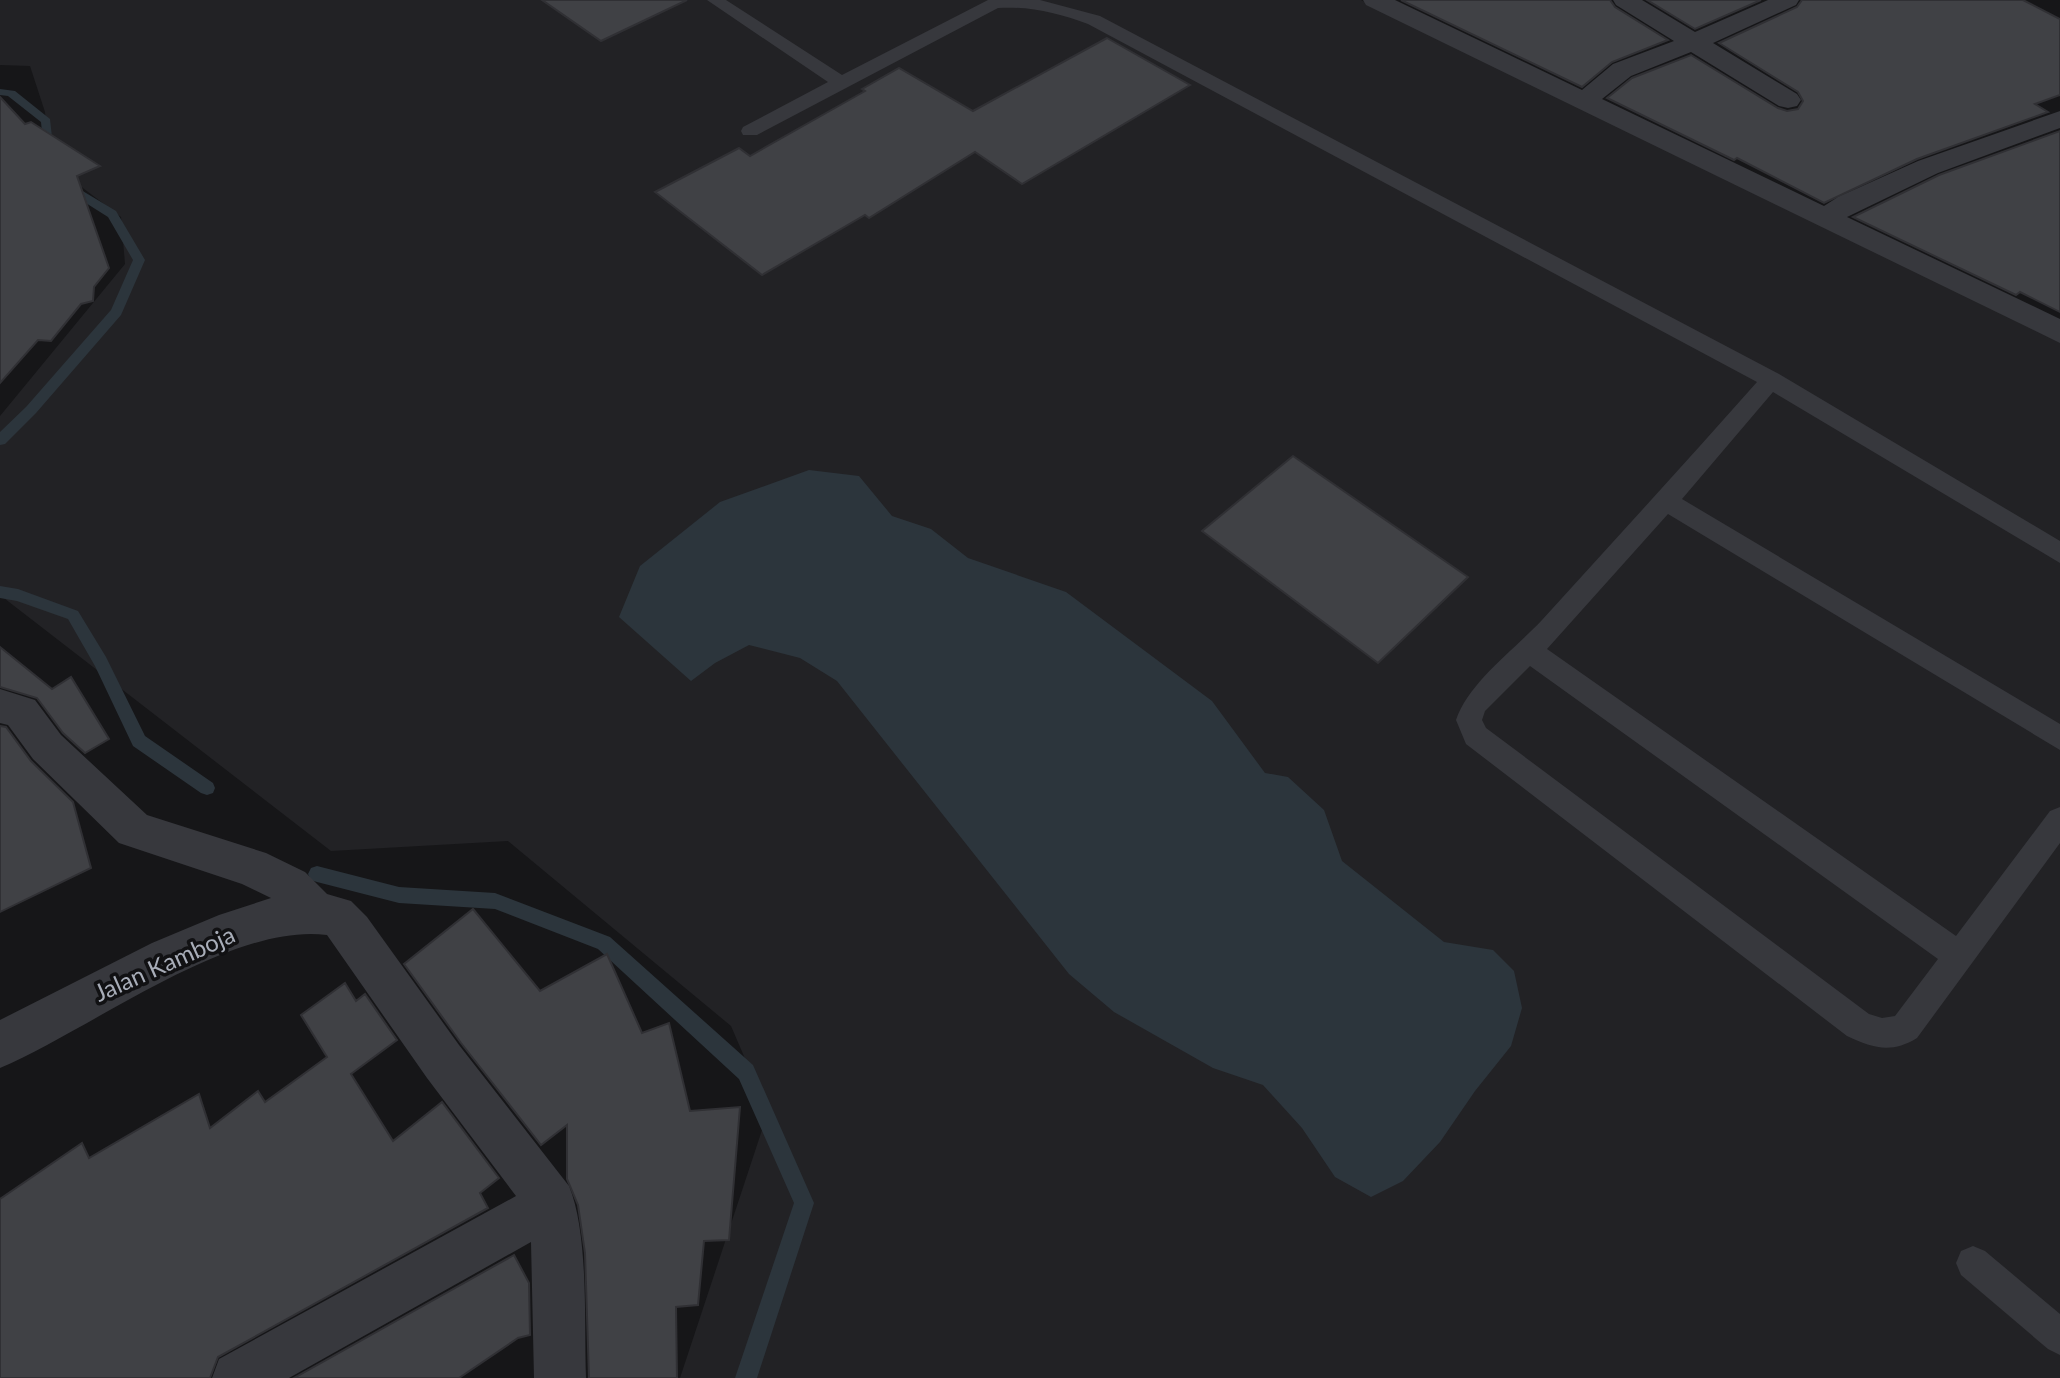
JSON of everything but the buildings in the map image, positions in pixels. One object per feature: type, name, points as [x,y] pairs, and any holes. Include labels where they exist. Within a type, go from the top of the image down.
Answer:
[{"type":"street","points":[[1375,0],[2060,332]]},
{"type":"street","points":[[1625,0],[1788,100]]},
{"type":"street","points":[[1584,101],[1622,71],[1787,0]]},
{"type":"street","points":[[1826,218],[1848,203],[1928,167],[2060,119]]},
{"type":"street","points":[[0,706],[20,712],[47,747],[134,830],[251,867],[290,886],[326,914],[370,957],[408,1013],[552,1203],[556,1232],[560,1378]]},
{"type":"street","name":"Jalan Kamboja","points":[[0,1045],[110,984],[195,947],[278,915],[326,914]]},
{"type":"street","points":[[0,1020],[152,936]]},
{"type":"street","points":[[238,1378],[552,1203]]},
{"type":"lane","points":[[715,0],[841,82]]},
{"type":"lane","points":[[750,131],[995,3],[1021,0],[1048,5],[1094,20],[1771,380],[2060,553]]},
{"type":"lane","points":[[1771,380],[1666,501],[1529,651],[1474,705],[1469,720],[1476,736],[1858,1025],[1884,1035],[1896,1034],[1906,1027],[2060,820]]},
{"type":"lane","points":[[1666,501],[2060,737]]},
{"type":"lane","points":[[1529,651],[1959,957]]},
{"type":"lane","points":[[1973,1263],[2060,1337]]},
{"type":"shaded area","points":[[0,0],[1361,0],[2060,342],[2060,1378],[680,1378],[768,1112],[731,1026],[508,841],[331,851],[0,595],[0,416],[125,264],[121,217],[50,163],[45,112],[30,66],[0,65]]},
{"type":"shaded area","points":[[809,470],[859,476],[892,516],[931,529],[968,558],[1066,592],[1212,701],[1265,773],[1288,777],[1324,810],[1342,861],[1444,942],[1493,950],[1514,971],[1522,1008],[1511,1046],[1475,1091],[1440,1142],[1403,1181],[1371,1197],[1335,1177],[1302,1128],[1263,1085],[1213,1068],[1114,1012],[1069,974],[837,681],[800,658],[749,645],[715,663],[691,681],[619,617],[640,566],[720,502]]},
{"type":"waterway","points":[[0,92],[11,93],[46,121],[50,153]]},
{"type":"waterway","points":[[0,440],[31,410],[117,312],[139,260],[112,214],[66,185]]},
{"type":"waterway","points":[[0,592],[18,595],[73,615],[101,662],[139,741],[207,788]]},
{"type":"waterway","points":[[317,874],[399,895],[495,901],[604,943],[746,1072],[804,1203],[746,1378]]}]
